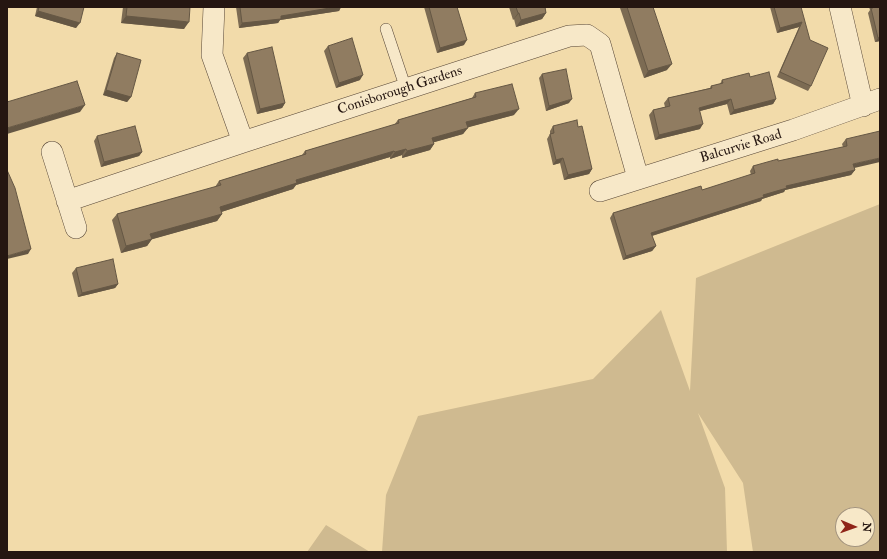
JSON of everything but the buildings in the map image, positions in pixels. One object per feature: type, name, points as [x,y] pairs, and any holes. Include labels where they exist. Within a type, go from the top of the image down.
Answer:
[{"type":"street","points":[[214,7],[212,55],[243,142]]},
{"type":"street","points":[[840,7],[872,102]]},
{"type":"street","name":"Conisborough Gardens","points":[[67,201],[569,36],[587,35],[600,44],[638,178]]},
{"type":"street","name":"Balcurvie Road","points":[[600,191],[793,130],[872,102]]},
{"type":"street","points":[[52,152],[76,228]]},
{"type":"lane","points":[[386,29],[406,89]]},
{"type":"shaded area","points":[[880,204],[880,552],[753,552],[743,483],[698,413],[725,488],[727,552],[382,552],[386,495],[418,416],[593,379],[661,310],[690,391],[696,278]]},
{"type":"shaded area","points":[[326,525],[370,552],[307,552]]}]
